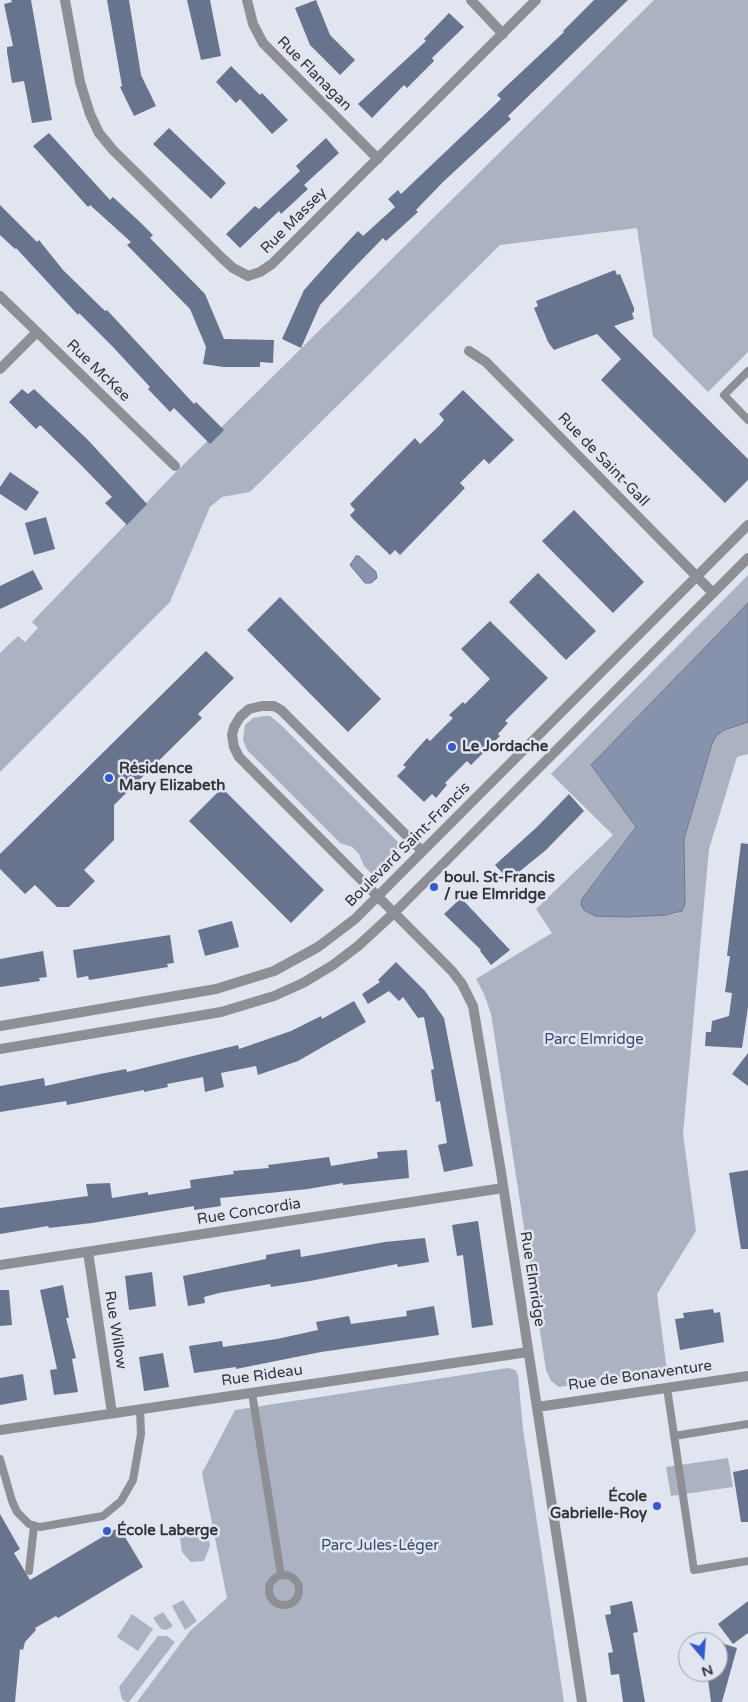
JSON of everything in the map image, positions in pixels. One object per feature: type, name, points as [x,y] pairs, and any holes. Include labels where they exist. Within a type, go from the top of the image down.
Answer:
[{"type":"street","name":"Rue Massey","points":[[65,0],[83,92],[100,133],[127,164],[223,259],[241,273],[254,274],[272,264],[536,0]]},
{"type":"street","name":"Rue Flanagan","points":[[247,0],[253,24],[263,43],[378,159]]},
{"type":"street","points":[[470,0],[503,34]]},
{"type":"street","name":"Rue McKee","points":[[0,296],[175,466]]},
{"type":"street","points":[[0,369],[36,333]]},
{"type":"street","name":"Rue de Saint-Gall","points":[[470,350],[486,362],[712,593]]},
{"type":"street","name":"Boulevard Saint-Francis","points":[[0,1026],[200,993],[246,981],[274,970],[318,947],[355,919],[748,525]]},
{"type":"street","points":[[0,1049],[207,1016],[274,996],[310,979],[339,960],[395,912],[748,558]]},
{"type":"street","name":"Rue Elmridge","points":[[422,851],[281,710],[267,705],[256,706],[245,712],[233,732],[234,747],[239,757],[452,971],[468,994],[473,1006],[582,1702]]},
{"type":"street","name":"Rue Concordia","points":[[0,1265],[503,1188]]},
{"type":"street","name":"Rue Willow","points":[[88,1252],[112,1413]]},
{"type":"street","name":"Rue Rideau","points":[[0,1430],[528,1352]]},
{"type":"street","name":"Rue de Bonaventure","points":[[537,1407],[748,1376]]},
{"type":"lane","points":[[748,371],[724,395],[748,420]]},
{"type":"lane","points":[[667,1388],[694,1570],[748,1561]]},
{"type":"lane","points":[[252,1393],[281,1575]]},
{"type":"lane","points":[[0,1460],[5,1483],[17,1512],[24,1520],[34,1526],[102,1516],[121,1501],[133,1480],[141,1434],[140,1409]]},
{"type":"lane","points":[[674,1436],[748,1424]]},
{"type":"lane","points":[[28,1571],[34,1526]]},
{"type":"lane","points":[[281,1575],[291,1576],[299,1589],[296,1599],[288,1604],[278,1604],[269,1593],[273,1580],[281,1575]]},
{"type":"green space","points":[[654,0],[748,0],[748,352],[708,392],[653,336],[637,228],[500,245],[250,492],[222,497],[210,507],[170,602],[0,772],[0,653],[18,636],[25,642],[38,628],[32,622],[172,476]]},
{"type":"green space","name":"Parc Elmridge","points":[[748,575],[748,603],[591,765],[636,827],[582,899],[581,904],[627,917],[676,914],[685,903],[684,839],[712,744],[716,736],[724,730],[748,722],[748,754],[737,757],[709,849],[683,1134],[696,1231],[657,1294],[667,1371],[559,1387],[551,1381],[546,1370],[491,1014],[476,979],[552,933],[536,909],[613,835],[551,774]]},
{"type":"green space","points":[[270,716],[281,725],[401,845],[372,874],[364,866],[359,854],[352,847],[340,843],[247,750],[243,740],[245,725],[253,718]]},
{"type":"green space","name":"Parc Jules-Léger","points":[[508,1368],[515,1370],[518,1375],[523,1429],[564,1702],[137,1702],[190,1631],[227,1598],[202,1473],[235,1410]]},
{"type":"green space","points":[[728,1458],[733,1487],[671,1496],[666,1467]]},
{"type":"green space","points":[[198,1526],[208,1535],[210,1546],[204,1561],[191,1562],[182,1552],[179,1531]]},
{"type":"green space","points":[[183,1600],[197,1621],[185,1630],[172,1606]]},
{"type":"green space","points":[[163,1612],[173,1626],[166,1630],[161,1629],[153,1618]]},
{"type":"green space","points":[[132,1614],[153,1629],[138,1651],[117,1637]]},
{"type":"green space","points":[[158,1636],[167,1636],[175,1642],[129,1702],[126,1702],[122,1699],[119,1687]]},
{"type":"shaded area","points":[[356,556],[359,556],[376,572],[377,578],[371,583],[365,583],[350,565]]},
{"type":"shaded area","points":[[748,603],[748,722],[724,730],[716,736],[712,744],[684,839],[685,904],[682,911],[666,915],[595,916],[584,910],[581,904],[582,899],[636,827],[591,765]]},
{"type":"building","points":[[11,0],[31,0],[52,120],[32,123],[24,81],[12,83],[7,47],[13,46],[4,4],[12,2]]},
{"type":"building","points":[[107,0],[129,0],[141,75],[156,106],[134,116],[120,87],[122,86]]},
{"type":"building","points":[[187,0],[210,0],[221,56],[201,60]]},
{"type":"building","points":[[316,0],[330,35],[355,60],[340,75],[310,45],[295,8]]},
{"type":"building","points":[[594,0],[628,0],[508,116],[511,119],[443,182],[416,210],[418,212],[386,241],[383,238],[350,272],[320,305],[301,348],[282,339],[304,290],[329,262],[358,231],[363,236],[395,207],[388,199],[398,190],[401,194],[501,99],[497,95],[564,32]]},
{"type":"building","points":[[449,13],[464,27],[432,58],[434,61],[407,88],[404,85],[372,118],[358,104],[426,41],[424,39]]},
{"type":"building","points":[[231,66],[260,95],[262,93],[288,120],[272,134],[240,99],[236,103],[216,82]]},
{"type":"building","points":[[169,128],[226,183],[211,199],[153,144]]},
{"type":"building","points":[[49,133],[110,200],[113,197],[153,235],[150,238],[205,294],[224,339],[274,340],[273,363],[260,362],[260,367],[223,367],[203,364],[206,347],[190,309],[127,245],[131,242],[90,205],[88,207],[33,146]]},
{"type":"building","points":[[326,138],[339,153],[304,185],[308,189],[281,214],[279,211],[240,248],[226,234],[255,206],[259,209],[300,171],[296,166]]},
{"type":"building","points":[[0,205],[37,242],[39,240],[63,270],[105,311],[107,310],[194,404],[196,402],[224,430],[210,444],[174,408],[170,412],[113,347],[79,313],[78,315],[16,248],[0,235]]},
{"type":"building","points":[[615,270],[617,275],[620,274],[634,308],[632,313],[634,319],[614,326],[748,459],[748,480],[725,503],[601,380],[621,359],[597,334],[554,350],[548,342],[534,308],[538,306],[536,301]]},
{"type":"building","points":[[22,389],[28,394],[34,389],[87,439],[147,504],[127,525],[105,503],[112,497],[40,425],[36,429],[9,402]]},
{"type":"building","points":[[463,390],[514,440],[489,464],[484,459],[460,483],[465,488],[400,555],[395,550],[390,555],[353,519],[350,515],[355,510],[350,504],[415,438],[420,444],[440,425],[444,420],[439,414]]},
{"type":"building","points":[[10,472],[39,492],[26,511],[0,494],[0,487]]},
{"type":"building","points":[[574,510],[644,582],[613,613],[542,541]]},
{"type":"building","points":[[46,517],[55,549],[34,555],[25,523]]},
{"type":"building","points":[[33,570],[43,589],[0,609],[0,586]]},
{"type":"building","points":[[538,573],[596,631],[566,660],[509,602]]},
{"type":"building","points":[[280,597],[381,699],[348,732],[247,630]]},
{"type":"building","points":[[490,621],[548,678],[505,721],[508,723],[498,734],[500,736],[471,765],[467,761],[445,783],[447,785],[436,798],[432,794],[424,802],[397,776],[406,767],[403,765],[427,738],[430,741],[453,718],[449,715],[463,702],[465,704],[490,679],[461,649]]},
{"type":"building","name":"Résidence Mary Elizabeth","points":[[206,651],[234,678],[198,714],[202,718],[114,805],[114,840],[84,870],[95,881],[69,907],[57,907],[35,885],[25,894],[0,869],[0,854]]},
{"type":"building","points":[[222,788],[324,890],[291,923],[189,821]]},
{"type":"building","points":[[569,794],[584,811],[546,850],[509,880],[495,865],[537,827]]},
{"type":"building","points":[[741,843],[748,844],[748,1007],[742,1048],[705,1046],[706,1032],[711,1032],[712,1021],[729,1016],[732,993],[725,992],[730,956],[727,956]]},
{"type":"building","points":[[461,898],[510,950],[491,965],[481,950],[444,914]]},
{"type":"building","points":[[232,921],[239,947],[205,956],[198,930]]},
{"type":"building","points":[[170,935],[174,963],[167,964],[168,967],[89,980],[88,976],[77,978],[73,950]]},
{"type":"building","points":[[43,951],[47,977],[39,978],[40,981],[0,987],[0,959]]},
{"type":"building","points":[[396,962],[425,991],[444,1018],[473,1166],[444,1172],[438,1145],[447,1143],[440,1101],[436,1102],[431,1070],[434,1069],[424,1017],[418,1018],[403,997],[399,1001],[389,991],[368,1004],[362,994],[380,982],[378,980]]},
{"type":"building","points":[[354,1001],[366,1022],[298,1061],[258,1075],[256,1066],[221,1073],[224,1087],[205,1092],[203,1077],[167,1084],[168,1087],[144,1092],[144,1090],[67,1105],[66,1101],[0,1112],[0,1086],[44,1078],[45,1086],[126,1069],[127,1072],[238,1045],[239,1049],[291,1031],[321,1016],[322,1019]]},
{"type":"building","points":[[748,1053],[748,1086],[732,1074]]},
{"type":"building","points":[[407,1150],[409,1178],[343,1185],[343,1183],[308,1189],[220,1198],[221,1206],[194,1210],[194,1206],[92,1223],[49,1228],[48,1226],[0,1234],[0,1208],[88,1196],[86,1184],[110,1183],[112,1198],[148,1192],[148,1195],[191,1188],[190,1180],[234,1174],[233,1171],[269,1168],[268,1165],[329,1157],[331,1166],[378,1158],[377,1152]]},
{"type":"building","points":[[748,1170],[748,1249],[741,1249],[729,1173]]},
{"type":"building","points":[[478,1221],[493,1325],[472,1328],[463,1255],[457,1256],[452,1225]]},
{"type":"building","points":[[425,1238],[429,1262],[398,1267],[397,1264],[310,1281],[271,1287],[270,1284],[219,1293],[204,1297],[205,1303],[188,1306],[183,1276],[266,1259],[266,1255],[300,1249],[301,1257],[385,1242]]},
{"type":"building","points":[[152,1272],[156,1306],[129,1310],[125,1276]]},
{"type":"building","points":[[63,1285],[69,1318],[66,1318],[76,1358],[72,1359],[78,1392],[54,1395],[50,1370],[57,1369],[40,1290]]},
{"type":"building","points":[[0,1290],[9,1290],[12,1325],[0,1326]]},
{"type":"building","points":[[434,1306],[439,1335],[321,1352],[236,1369],[236,1367],[194,1373],[189,1346],[222,1341],[223,1347],[277,1339],[318,1330],[316,1322],[349,1316],[351,1324],[407,1316],[406,1311]]},
{"type":"building","points":[[713,1309],[714,1313],[720,1312],[724,1342],[680,1350],[675,1319],[684,1318],[683,1313]]},
{"type":"building","points":[[163,1353],[169,1387],[144,1391],[139,1357]]},
{"type":"building","points":[[23,1374],[27,1400],[0,1405],[0,1378]]},
{"type":"building","points":[[748,1469],[748,1522],[741,1522],[733,1472]]},
{"type":"building","points":[[0,1514],[20,1549],[14,1553],[30,1580],[119,1527],[143,1567],[58,1618],[56,1616],[35,1628],[36,1630],[25,1642],[23,1650],[20,1649],[15,1702],[0,1702]]},
{"type":"building","points":[[632,1601],[638,1632],[633,1633],[645,1702],[623,1702],[619,1674],[611,1675],[608,1653],[613,1652],[605,1615],[611,1614],[610,1606]]},
{"type":"building","points":[[748,1601],[748,1633],[733,1644],[728,1637],[728,1632],[724,1632],[718,1624]]},
{"type":"building","points":[[728,1645],[737,1648],[728,1680]]},
{"type":"building","points":[[708,1682],[728,1682],[722,1702],[711,1702]]},
{"type":"place","name":"Le Jordache","points":[[452,747]]},
{"type":"place","name":"Résidence Mary Elizabeth","points":[[109,778]]},
{"type":"place","name":"boul. St-Francis / rue Elmridge","points":[[434,887]]},
{"type":"place","name":"École Gabrielle-Roy","points":[[657,1506]]},
{"type":"place","name":"École Laberge","points":[[107,1531]]}]
